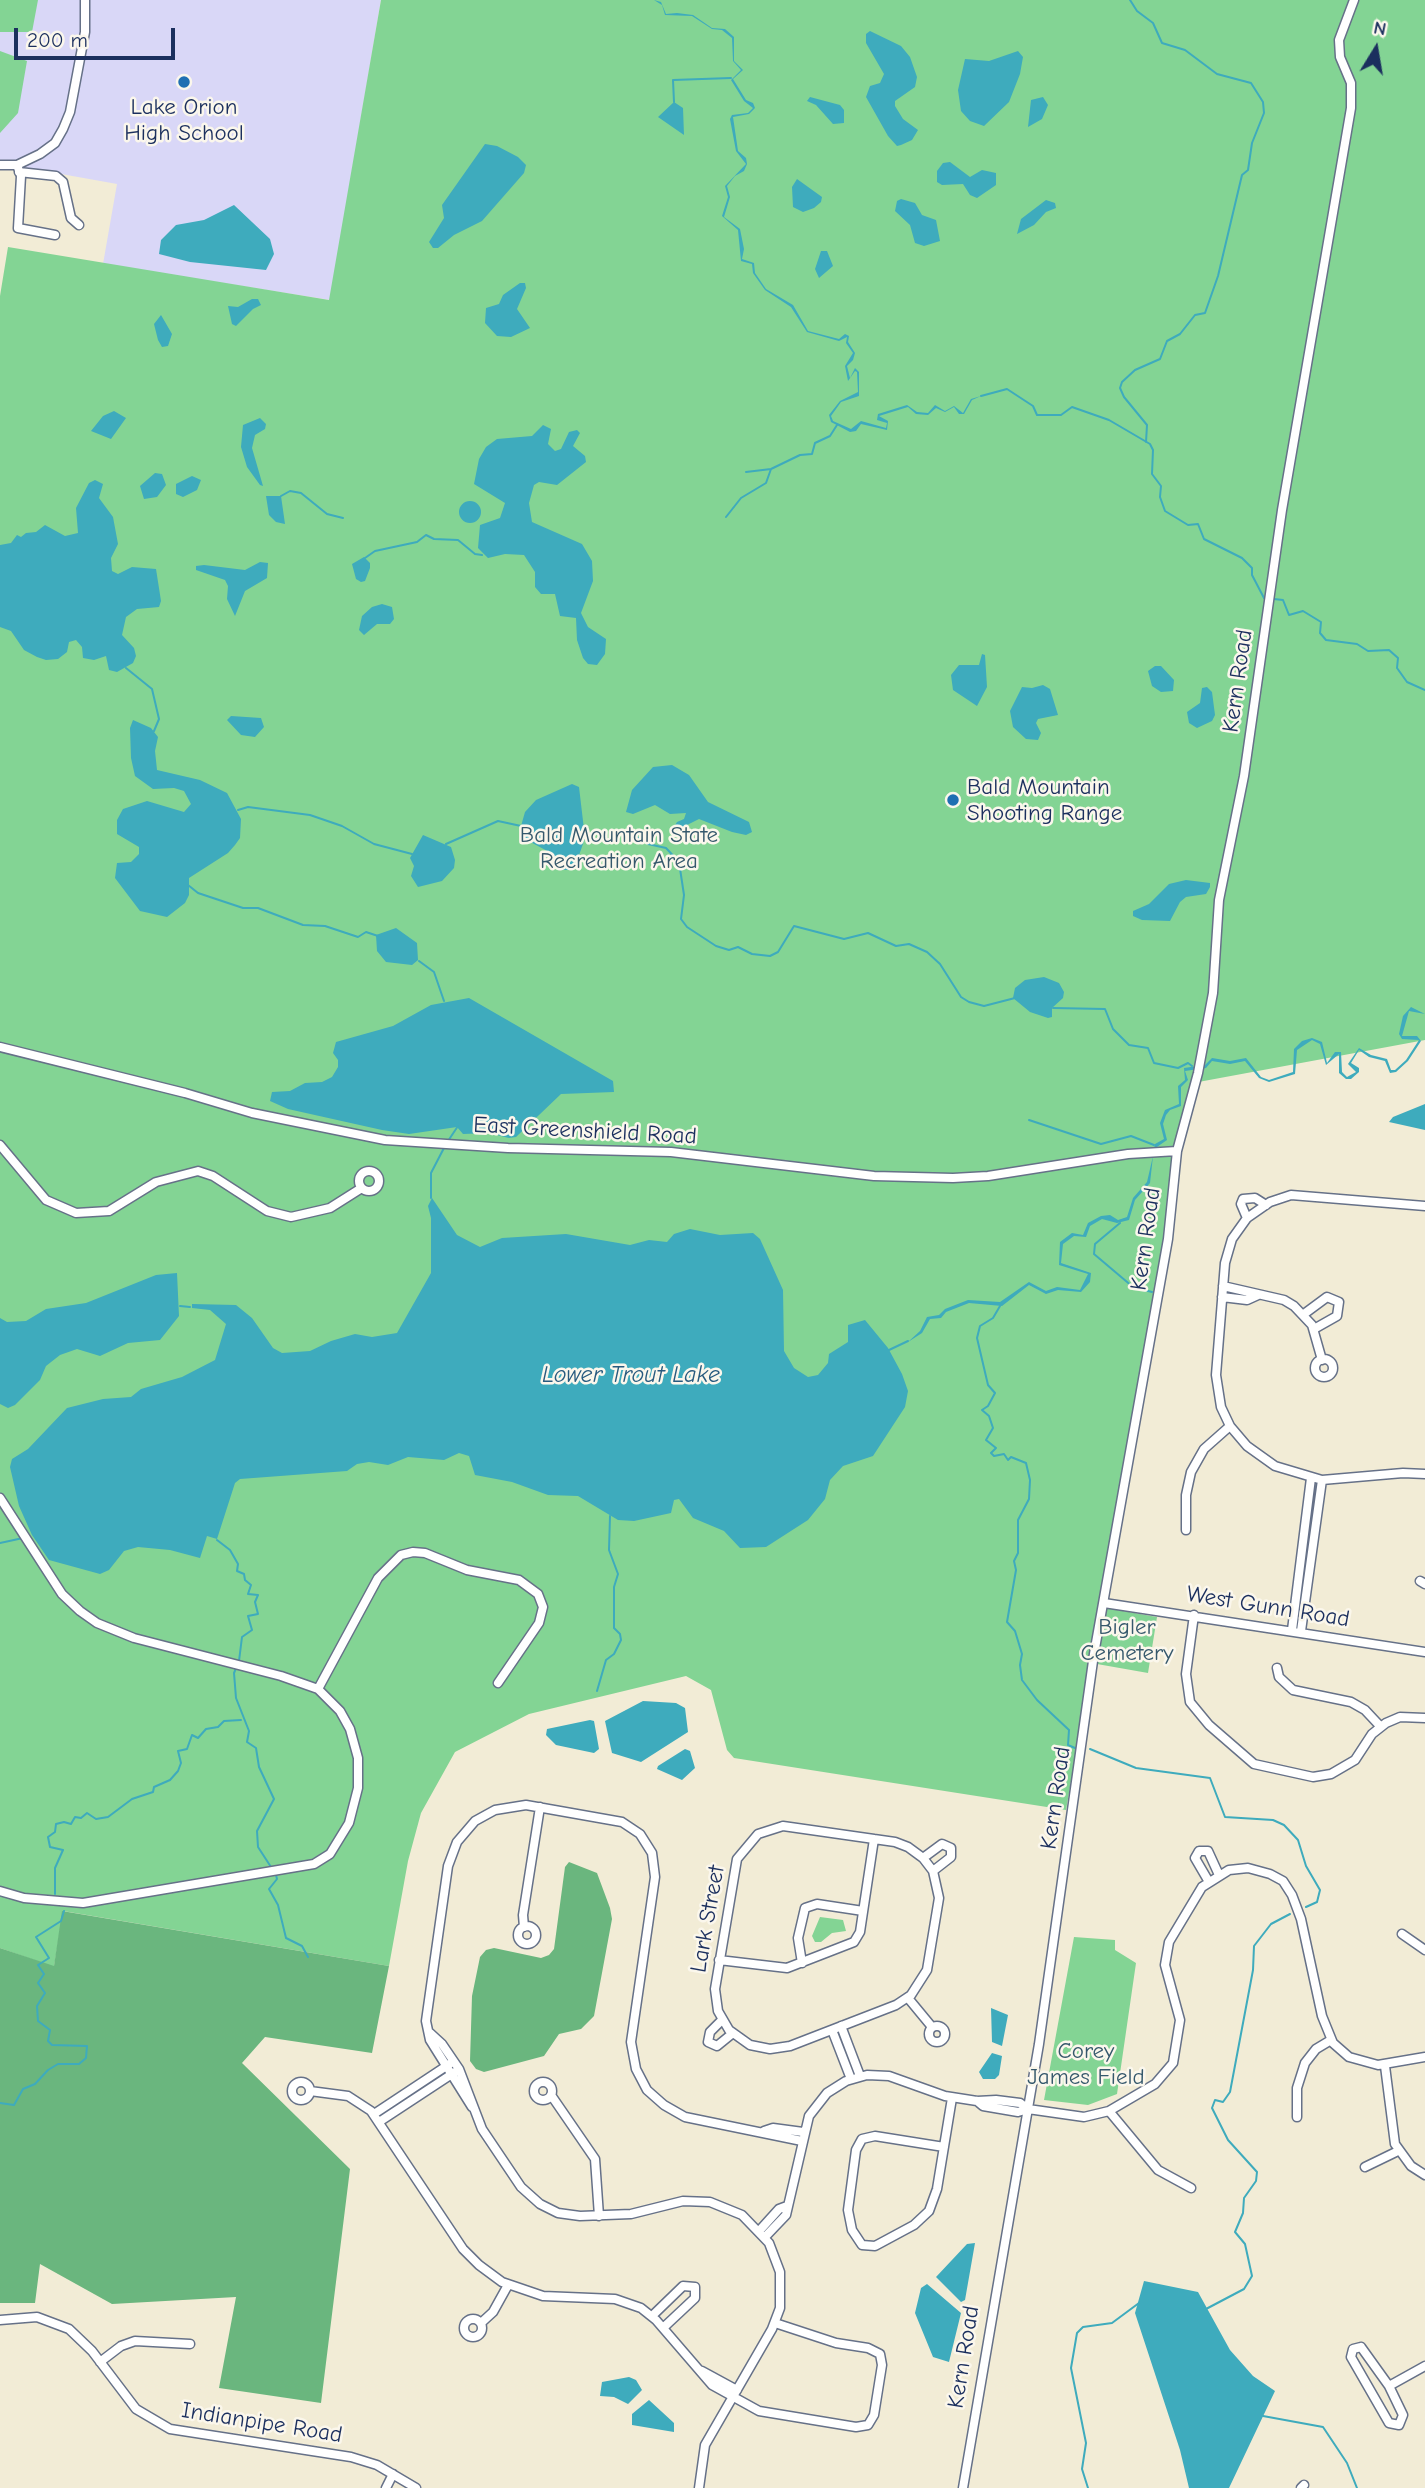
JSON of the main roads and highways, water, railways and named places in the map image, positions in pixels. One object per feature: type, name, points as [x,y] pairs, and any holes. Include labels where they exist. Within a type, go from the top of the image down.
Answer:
[{"type":"water","points":[[654,0],[661,2],[666,14],[693,15],[712,28],[725,29],[734,37],[734,61],[743,70],[733,79],[746,100],[753,103],[755,108],[749,114],[733,117],[738,151],[746,158],[747,164],[744,171],[735,176],[727,186],[730,197],[724,217],[740,229],[744,249],[742,259],[754,263],[755,273],[766,289],[793,305],[808,331],[839,339],[845,334],[849,336],[848,342],[855,353],[847,366],[850,378],[855,368],[859,372],[859,396],[841,402],[831,416],[833,421],[851,429],[861,421],[886,428],[887,423],[877,420],[878,414],[907,405],[917,412],[928,413],[935,405],[945,411],[954,406],[963,413],[971,399],[981,396],[972,400],[964,414],[959,414],[954,407],[945,412],[936,408],[928,415],[916,414],[908,407],[879,416],[888,421],[887,430],[861,424],[856,431],[850,432],[831,422],[829,415],[840,401],[858,392],[857,372],[855,371],[848,381],[845,366],[853,353],[846,343],[847,337],[839,341],[807,332],[791,307],[765,290],[753,273],[752,264],[741,261],[738,230],[722,216],[728,197],[725,186],[746,164],[736,151],[730,119],[732,115],[748,113],[753,108],[744,101],[731,80],[741,70],[733,61],[732,38],[722,30],[712,29],[692,16],[665,15],[662,5]]},
{"type":"water","points":[[870,31],[901,46],[910,57],[917,77],[915,87],[895,101],[903,119],[918,130],[912,140],[901,145],[897,146],[888,136],[866,97],[870,86],[880,83],[884,74],[866,43],[866,34]]},
{"type":"water","points":[[1018,51],[1023,57],[1020,74],[1009,102],[984,126],[970,121],[961,111],[958,90],[965,59],[989,61]]},
{"type":"water","points":[[810,97],[840,105],[844,110],[844,123],[833,124],[816,105],[807,101]]},
{"type":"water","points":[[1043,97],[1048,105],[1042,119],[1028,127],[1031,100]]},
{"type":"water","points":[[674,102],[683,108],[684,135],[658,117]]},
{"type":"water","points":[[485,144],[497,146],[518,157],[526,165],[524,173],[482,221],[454,235],[438,248],[433,248],[429,242],[444,218],[442,205]]},
{"type":"water","points":[[950,162],[970,177],[982,170],[996,173],[996,185],[977,198],[970,195],[963,184],[942,185],[937,182],[937,171],[943,163]]},
{"type":"water","points":[[797,179],[822,197],[821,202],[814,208],[803,212],[793,207],[792,187]]},
{"type":"water","points":[[901,199],[915,203],[922,215],[936,220],[940,241],[924,246],[915,243],[910,225],[895,211],[897,201]]},
{"type":"water","points":[[1046,200],[1055,203],[1056,208],[1046,212],[1034,225],[1017,234],[1021,219]]},
{"type":"water","points":[[234,205],[270,239],[274,254],[266,270],[190,262],[159,254],[161,240],[176,225],[204,220]]},
{"type":"water","points":[[821,251],[827,251],[833,266],[819,278],[815,269]]},
{"type":"water","points":[[520,283],[525,283],[526,288],[517,309],[530,328],[511,337],[497,336],[485,323],[486,308],[499,304],[503,295]]},
{"type":"water","points":[[252,299],[258,299],[261,305],[236,326],[232,324],[228,306],[238,307]]},
{"type":"water","points":[[161,315],[172,334],[168,346],[162,347],[154,324]]},
{"type":"water","points":[[114,411],[126,418],[111,439],[91,431],[103,416]]},
{"type":"water","points":[[260,418],[266,424],[265,429],[255,435],[252,448],[263,486],[247,467],[241,447],[243,425]]},
{"type":"water","points":[[543,425],[551,429],[548,444],[555,451],[561,449],[569,432],[577,430],[580,433],[573,446],[585,456],[586,462],[557,485],[539,482],[534,485],[529,503],[532,522],[582,544],[592,561],[593,581],[581,613],[588,627],[606,639],[605,654],[597,665],[588,664],[583,658],[577,640],[576,618],[560,616],[555,594],[541,594],[535,587],[535,572],[524,555],[505,554],[488,558],[478,548],[480,525],[500,518],[505,503],[474,484],[479,459],[486,447],[497,439],[532,436]]},
{"type":"water","points":[[155,473],[162,474],[166,485],[157,497],[144,499],[140,486]]},
{"type":"water","points":[[192,476],[201,480],[197,490],[183,497],[176,494],[176,484]]},
{"type":"water","points":[[95,480],[103,484],[99,498],[113,517],[118,544],[111,558],[112,571],[118,574],[132,567],[156,569],[161,601],[159,607],[137,609],[126,617],[122,635],[134,648],[136,656],[133,663],[117,672],[109,670],[106,656],[94,660],[83,658],[82,647],[76,640],[69,642],[67,652],[58,659],[46,660],[24,650],[11,631],[0,627],[0,545],[11,543],[17,535],[21,537],[26,533],[36,532],[45,525],[65,536],[78,533],[76,508],[89,483]]},
{"type":"water","points":[[266,496],[281,496],[285,524],[276,522],[269,515]]},
{"type":"water","points":[[470,501],[478,504],[481,512],[478,520],[470,523],[462,520],[459,512],[462,504]]},
{"type":"water","points":[[364,557],[370,563],[370,568],[365,581],[361,582],[356,579],[352,564]]},
{"type":"water","points":[[260,562],[268,563],[267,578],[245,591],[235,616],[227,599],[228,586],[225,580],[196,570],[196,566],[204,565],[245,570]]},
{"type":"water","points":[[382,604],[392,607],[394,619],[390,624],[377,624],[364,635],[359,630],[362,616],[372,607]]},
{"type":"water","points":[[982,654],[985,655],[987,687],[977,706],[953,690],[951,675],[959,665],[979,665]]},
{"type":"water","points":[[1155,666],[1161,666],[1174,680],[1173,691],[1161,692],[1152,686],[1148,671]]},
{"type":"water","points":[[1043,685],[1050,689],[1058,715],[1038,719],[1036,723],[1041,733],[1038,740],[1026,739],[1013,727],[1010,711],[1022,687]]},
{"type":"water","points":[[1207,687],[1212,692],[1215,715],[1212,721],[1197,728],[1189,723],[1187,712],[1200,703],[1202,688]]},
{"type":"water","points":[[231,716],[261,718],[264,727],[255,737],[241,735],[227,720]]},
{"type":"water","points":[[133,720],[151,728],[158,737],[155,751],[157,770],[200,780],[227,793],[241,819],[240,838],[235,845],[228,853],[189,878],[189,895],[185,903],[167,917],[140,911],[115,878],[117,863],[131,862],[139,854],[139,847],[117,834],[117,820],[123,809],[147,801],[184,812],[191,804],[184,791],[174,788],[153,789],[135,776],[131,758],[130,728]]},
{"type":"water","points":[[672,765],[689,775],[708,802],[749,822],[752,832],[746,835],[732,832],[699,819],[677,830],[674,827],[684,819],[686,813],[670,814],[655,805],[633,814],[626,812],[632,790],[653,767]]},
{"type":"water","points":[[572,784],[579,787],[585,838],[576,864],[571,870],[564,870],[551,853],[523,838],[521,826],[525,812],[536,800]]},
{"type":"water","points":[[423,835],[451,847],[455,860],[454,868],[442,881],[418,887],[411,876],[414,866],[410,858]]},
{"type":"water","points":[[1186,880],[1210,883],[1210,887],[1206,894],[1186,897],[1180,902],[1170,921],[1142,920],[1133,916],[1133,911],[1149,904],[1169,884]]},
{"type":"water","points":[[396,928],[417,943],[418,960],[412,965],[386,962],[377,951],[376,935]]},
{"type":"water","points":[[1044,977],[1059,983],[1064,992],[1063,998],[1052,1008],[1052,1017],[1048,1018],[1030,1012],[1013,998],[1015,988],[1025,980]]},
{"type":"water","points":[[469,998],[613,1081],[614,1092],[561,1094],[516,1137],[509,1138],[489,1133],[463,1134],[457,1127],[409,1134],[382,1130],[288,1109],[270,1101],[272,1092],[290,1091],[305,1083],[322,1082],[332,1077],[338,1067],[338,1060],[333,1053],[336,1042],[393,1026],[431,1005]]},
{"type":"water","points":[[1411,1007],[1425,1014],[1409,1011],[1402,1036],[1417,1036],[1421,1041],[1408,1061],[1396,1072],[1390,1073],[1385,1061],[1369,1057],[1359,1050],[1351,1063],[1359,1068],[1359,1072],[1351,1079],[1346,1079],[1339,1073],[1339,1054],[1326,1065],[1320,1044],[1312,1040],[1297,1050],[1295,1074],[1269,1082],[1259,1078],[1245,1061],[1230,1064],[1212,1061],[1206,1068],[1185,1071],[1188,1080],[1181,1087],[1181,1106],[1170,1110],[1166,1115],[1163,1124],[1167,1140],[1154,1149],[1155,1144],[1164,1139],[1160,1123],[1165,1110],[1179,1104],[1178,1086],[1185,1080],[1184,1068],[1205,1065],[1212,1058],[1230,1061],[1246,1058],[1261,1077],[1269,1080],[1293,1072],[1294,1049],[1302,1041],[1312,1038],[1322,1042],[1327,1063],[1335,1052],[1341,1052],[1342,1072],[1347,1077],[1356,1072],[1348,1064],[1359,1048],[1371,1055],[1387,1059],[1391,1070],[1395,1070],[1406,1060],[1419,1040],[1402,1039],[1399,1034],[1403,1016]]},
{"type":"water","points":[[1425,1104],[1425,1130],[1389,1122],[1393,1117]]},
{"type":"water","points":[[1153,1156],[1150,1183],[1135,1200],[1129,1220],[1117,1223],[1102,1219],[1090,1226],[1086,1237],[1074,1236],[1063,1244],[1061,1263],[1091,1273],[1090,1282],[1081,1292],[1058,1290],[1046,1294],[1029,1285],[1002,1306],[969,1303],[946,1312],[941,1318],[930,1319],[922,1333],[908,1342],[920,1331],[927,1317],[939,1315],[945,1309],[968,1300],[1000,1302],[1029,1282],[1046,1291],[1057,1287],[1080,1290],[1088,1274],[1059,1265],[1060,1242],[1072,1233],[1083,1235],[1088,1223],[1101,1216],[1110,1215],[1118,1220],[1127,1217],[1133,1198],[1147,1182]]},
{"type":"water","name":"Lower Trout Lake","points":[[432,1198],[457,1235],[480,1247],[502,1238],[566,1234],[630,1245],[649,1240],[667,1242],[674,1234],[690,1229],[720,1235],[753,1233],[760,1239],[783,1290],[784,1351],[794,1368],[808,1377],[818,1375],[828,1363],[829,1354],[848,1342],[848,1325],[865,1320],[888,1348],[902,1374],[908,1391],[905,1407],[873,1456],[843,1466],[830,1480],[825,1499],[808,1520],[766,1547],[740,1548],[724,1531],[693,1518],[679,1499],[674,1500],[671,1513],[634,1521],[618,1520],[578,1496],[548,1495],[512,1482],[475,1475],[469,1456],[459,1453],[444,1460],[408,1457],[388,1465],[369,1462],[357,1464],[347,1471],[240,1479],[235,1483],[217,1539],[207,1536],[200,1558],[170,1550],[138,1547],[124,1551],[109,1570],[100,1574],[49,1560],[32,1535],[19,1506],[10,1467],[12,1459],[28,1449],[67,1408],[103,1399],[131,1397],[141,1389],[182,1377],[215,1360],[226,1324],[210,1310],[192,1308],[192,1304],[236,1305],[252,1318],[273,1348],[282,1353],[310,1351],[355,1334],[372,1337],[397,1333],[431,1273],[431,1218],[428,1206]]},
{"type":"water","points":[[177,1273],[179,1316],[160,1340],[128,1343],[100,1356],[77,1349],[60,1355],[46,1366],[40,1380],[15,1405],[8,1408],[0,1404],[0,1318],[7,1322],[26,1321],[46,1309],[86,1303],[156,1275]]},
{"type":"water","points":[[643,1701],[676,1703],[685,1708],[688,1732],[641,1762],[612,1753],[605,1721]]},
{"type":"water","points":[[594,1721],[599,1749],[594,1753],[556,1745],[546,1735],[547,1729]]},
{"type":"water","points":[[685,1749],[690,1751],[695,1768],[682,1780],[657,1769],[658,1766]]},
{"type":"water","points":[[991,2008],[1008,2015],[1002,2046],[992,2042]]},
{"type":"water","points":[[992,2053],[1002,2056],[999,2075],[995,2079],[983,2079],[979,2072]]},
{"type":"water","points":[[975,2243],[965,2300],[961,2302],[936,2277],[967,2244]]},
{"type":"water","points":[[1144,2281],[1198,2292],[1230,2350],[1253,2376],[1275,2391],[1229,2488],[1189,2488],[1180,2450],[1135,2313]]},
{"type":"water","points":[[927,2284],[961,2313],[949,2362],[933,2357],[915,2313],[921,2288]]},
{"type":"water","points":[[629,2377],[636,2380],[642,2390],[628,2404],[614,2397],[600,2396],[602,2382]]},
{"type":"water","points":[[649,2400],[674,2423],[674,2432],[632,2425],[632,2414]]},
{"type":"waterway","points":[[1130,0],[1137,11],[1153,23],[1162,43],[1185,50],[1217,74],[1251,83],[1263,102],[1264,113],[1252,143],[1248,170],[1242,175],[1218,276],[1205,313],[1195,315],[1180,334],[1167,341],[1160,359],[1135,370],[1122,382],[1120,388],[1124,397],[1147,425],[1146,442]]},
{"type":"waterway","points":[[674,102],[673,80],[731,78]]},
{"type":"waterway","points":[[981,396],[1007,389],[1033,406],[1037,415],[1061,415],[1072,407],[1109,420],[1150,444],[1153,450],[1152,474],[1161,486],[1160,497],[1165,511],[1188,525],[1198,524],[1204,539],[1242,558],[1252,568],[1252,575],[1264,598]]},
{"type":"waterway","points":[[746,472],[771,469],[800,455],[812,454],[815,443],[830,436],[837,425]]},
{"type":"waterway","points":[[726,517],[741,498],[766,483],[771,469]]},
{"type":"waterway","points":[[281,496],[290,491],[301,493],[327,514],[343,518]]},
{"type":"waterway","points":[[365,558],[375,551],[417,542],[426,535],[434,539],[458,540],[475,554],[482,555]]},
{"type":"waterway","points":[[1274,599],[1283,600],[1289,615],[1303,611],[1321,622],[1320,633],[1326,640],[1357,644],[1368,651],[1389,650],[1398,658],[1397,668],[1407,682],[1425,690]]},
{"type":"waterway","points":[[126,668],[152,689],[159,719],[154,731]]},
{"type":"waterway","points":[[238,810],[248,807],[310,815],[342,826],[374,844],[412,854]]},
{"type":"waterway","points":[[446,844],[498,821],[521,826]]},
{"type":"waterway","points":[[637,837],[648,844],[666,848],[679,862],[684,895],[681,919],[687,927],[716,946],[729,950],[738,947],[752,954],[770,956],[778,952],[794,926],[844,939],[868,933],[896,946],[909,944],[927,952],[940,964],[961,997],[969,1002],[984,1006],[1015,998]]},
{"type":"waterway","points":[[188,885],[198,893],[243,908],[258,908],[303,925],[325,926],[358,937],[366,932],[378,936]]},
{"type":"waterway","points":[[419,961],[434,972],[444,1001]]},
{"type":"waterway","points":[[1053,1008],[1105,1009],[1113,1029],[1129,1045],[1148,1048],[1154,1063],[1178,1068],[1188,1063],[1192,1066]]},
{"type":"waterway","points":[[1029,1120],[1101,1144],[1131,1136],[1154,1145]]},
{"type":"waterway","points":[[448,1141],[458,1126]]},
{"type":"waterway","points":[[431,1198],[431,1173],[445,1146]]},
{"type":"waterway","points":[[1120,1223],[1095,1244],[1094,1254],[1133,1287],[1152,1292]]},
{"type":"waterway","points":[[180,1306],[190,1307]]},
{"type":"waterway","points":[[1000,1306],[993,1318],[980,1326],[977,1338],[988,1385],[995,1393],[988,1406],[982,1410],[989,1416],[993,1428],[986,1440],[996,1448],[991,1453],[994,1456],[1004,1454],[1008,1460],[1011,1457],[1026,1463],[1030,1480],[1029,1499],[1018,1520],[1018,1553],[1014,1561],[1016,1570],[1007,1622],[1015,1631],[1022,1654],[1022,1680],[1037,1700],[1069,1730],[1068,1745],[1075,1748]]},
{"type":"waterway","points":[[889,1350],[908,1341]]},
{"type":"waterway","points":[[597,1691],[606,1660],[614,1654],[621,1640],[620,1634],[614,1628],[614,1587],[618,1574],[609,1550],[610,1516]]},
{"type":"waterway","points":[[0,1543],[23,1538]]},
{"type":"waterway","points":[[217,1540],[230,1550],[238,1564],[237,1571],[244,1574],[245,1580],[251,1585],[248,1594],[258,1595],[255,1602],[258,1614],[248,1616],[252,1630],[242,1637],[239,1661]]},
{"type":"waterway","points":[[237,1666],[234,1673],[236,1698],[249,1731],[247,1742],[256,1748],[259,1767],[274,1799],[257,1831],[258,1847],[271,1867]]},
{"type":"waterway","points":[[55,1894],[55,1868],[63,1850],[50,1847],[48,1837],[55,1832],[56,1824],[71,1824],[75,1817],[81,1818],[87,1813],[96,1819],[108,1817],[132,1799],[153,1792],[154,1787],[170,1780],[178,1771],[181,1763],[178,1751],[187,1749],[192,1735],[198,1738],[206,1729],[218,1727],[224,1721],[241,1720]]},
{"type":"waterway","points":[[1090,1749],[1136,1768],[1210,1778],[1225,1817],[1273,1820],[1284,1825],[1298,1840],[1306,1866],[1320,1890],[1317,1902],[1306,1907]]},
{"type":"waterway","points":[[276,1875],[277,1879],[269,1889],[278,1905],[286,1938],[302,1946],[308,1957]]},
{"type":"waterway","points":[[0,2103],[14,2105],[23,2089],[35,2084],[48,2070],[58,2064],[79,2064],[86,2058],[87,2046],[52,2045],[48,2041],[50,2030],[38,2021],[37,2006],[45,1993],[38,1983],[44,1974],[38,1965],[49,1958],[36,1937],[61,1921],[64,1911]]},
{"type":"waterway","points":[[1206,2309],[1244,2289],[1252,2276],[1245,2244],[1235,2232],[1243,2213],[1244,2198],[1256,2181],[1257,2172],[1228,2140],[1212,2108],[1215,2100],[1223,2102],[1230,2092],[1253,1970],[1254,1946],[1271,1924],[1290,1914]]},
{"type":"waterway","points":[[1088,2488],[1082,2469],[1086,2443],[1071,2368],[1077,2333],[1083,2327],[1112,2323],[1139,2303]]},
{"type":"waterway","points":[[1263,2416],[1323,2427],[1347,2463],[1357,2488]]},
{"type":"place","name":"Lake Orion High School","points":[[184,82]]},
{"type":"place","name":"Bald Mountain Shooting Range","points":[[953,800]]},
{"type":"park label","name":"Bald Mountain State Recreation Area","points":[[619,848]]},
{"type":"park label","name":"Bigler Cemetery","points":[[1127,1640]]},
{"type":"park label","name":"Corey James Field","points":[[1086,2064]]}]
